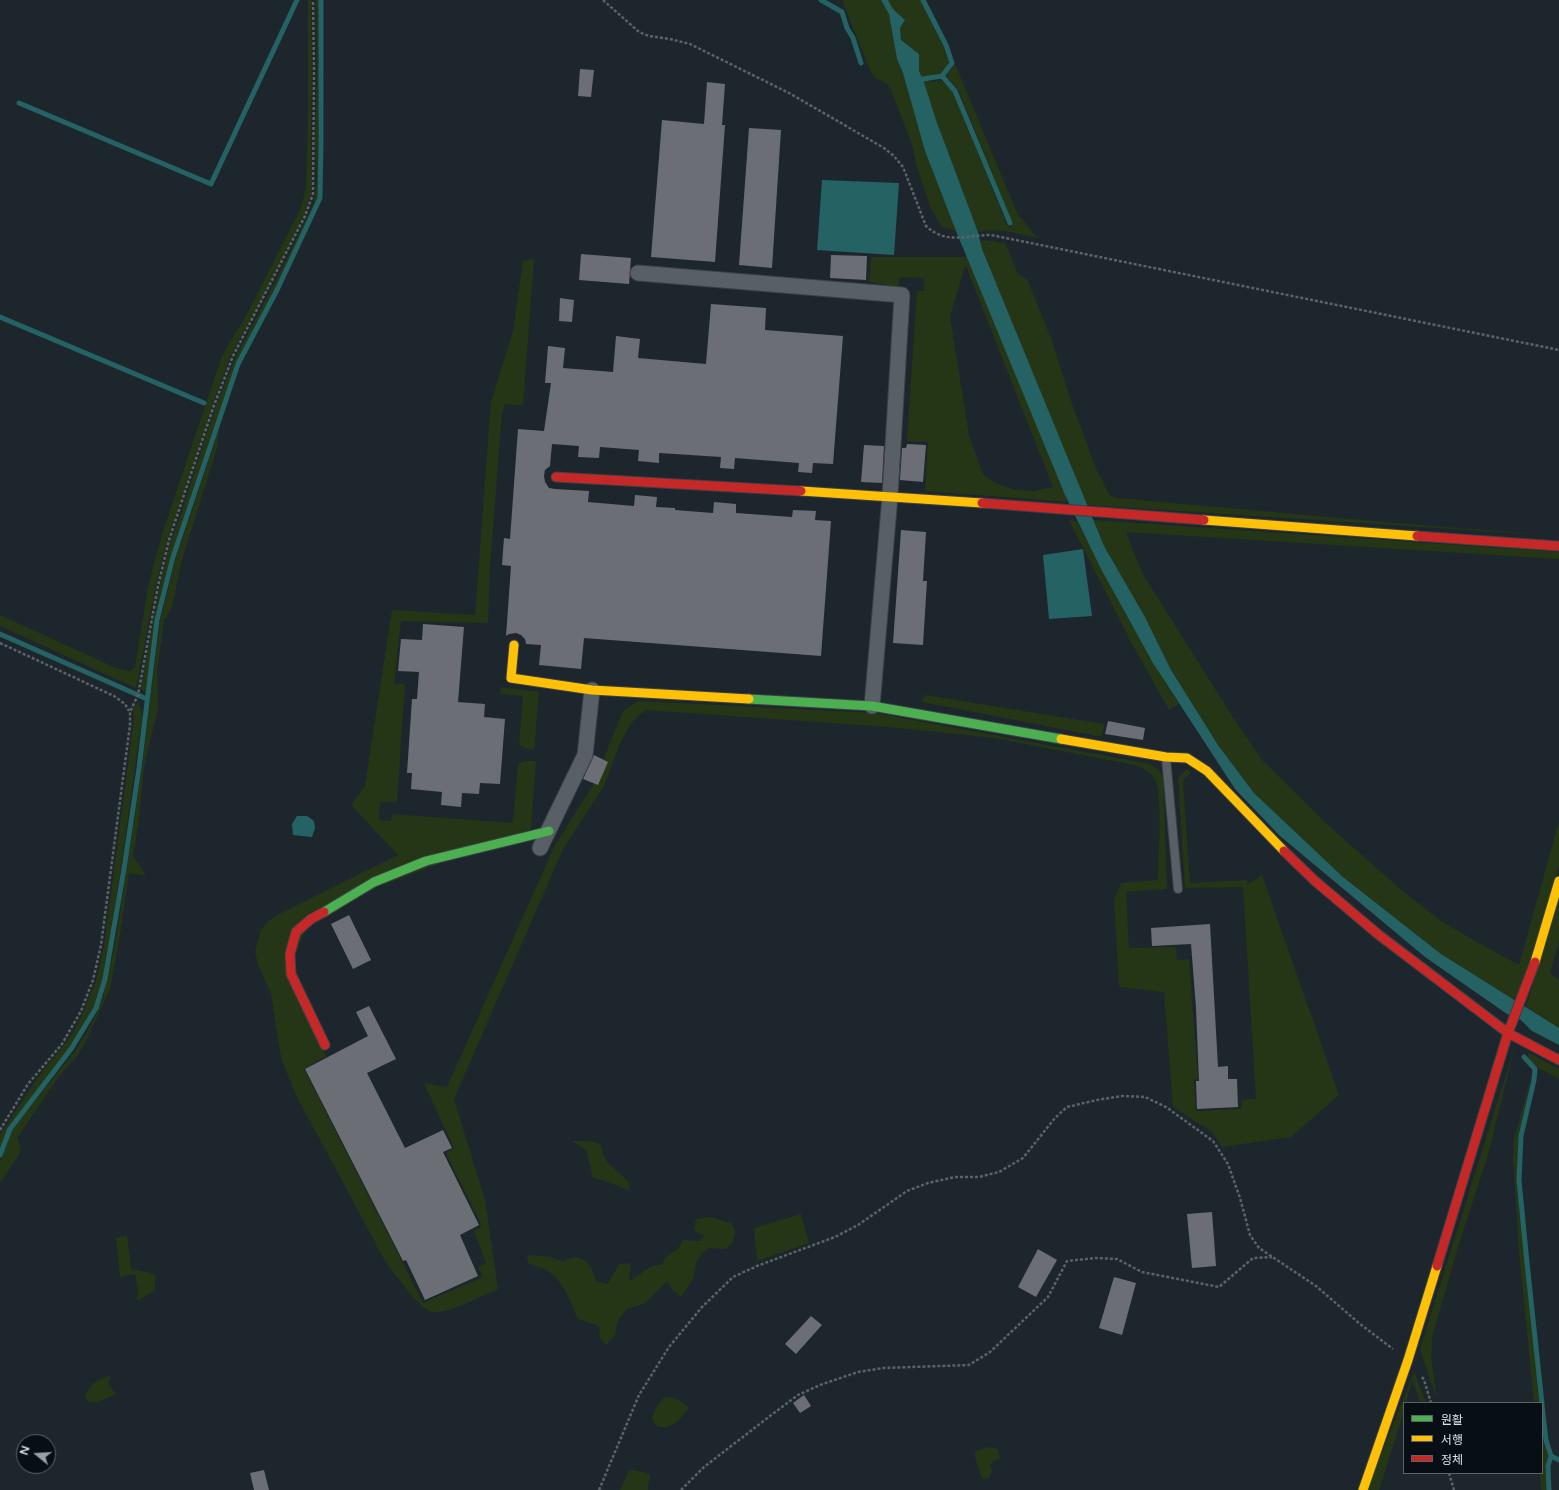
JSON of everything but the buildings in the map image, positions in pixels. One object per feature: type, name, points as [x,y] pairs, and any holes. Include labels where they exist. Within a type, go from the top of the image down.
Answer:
[{"type":"street","points":[[638,273],[902,295],[890,496],[872,706]]},
{"type":"street","points":[[556,477],[890,496],[1559,546]]},
{"type":"street","points":[[514,645],[511,678],[592,690],[872,706],[1166,757],[1187,758],[1207,771],[1264,833],[1315,880],[1379,935],[1508,1033],[1559,1060]]},
{"type":"street","points":[[540,848],[585,755],[592,690]]},
{"type":"street","points":[[325,1045],[291,974],[290,954],[296,932],[311,919],[374,882],[426,860],[549,830]]},
{"type":"street","points":[[1363,1490],[1408,1360],[1508,1033],[1523,997],[1542,942],[1559,881]]},
{"type":"lane","points":[[1166,757],[1178,889]]},
{"type":"path","points":[[0,1130],[28,1084],[62,1044],[78,1018],[92,980],[101,945],[130,725],[130,712],[138,695],[158,586],[169,540],[213,408],[233,356],[305,216],[311,200],[314,182],[313,0]]},
{"type":"path","points":[[603,0],[639,32],[649,36],[690,44],[789,93],[884,148],[894,156],[903,168],[926,226],[934,233],[945,237],[957,238],[991,235],[1559,350]]},
{"type":"path","points":[[0,643],[114,696],[125,704],[130,712]]},
{"type":"path","points":[[599,1490],[640,1395],[669,1347],[702,1307],[734,1278],[757,1266],[835,1237],[858,1225],[907,1191],[928,1183],[955,1177],[979,1177],[999,1172],[1023,1158],[1055,1118],[1067,1107],[1097,1100],[1122,1096],[1145,1097],[1166,1107],[1214,1141],[1228,1164],[1240,1198],[1250,1234],[1259,1248],[1316,1286],[1360,1324],[1408,1360]]},
{"type":"path","points":[[682,1490],[704,1467],[798,1395],[820,1385],[858,1372],[882,1368],[969,1365],[990,1352],[1048,1297],[1067,1260],[1096,1258],[1117,1259],[1142,1272],[1219,1287],[1253,1258],[1272,1257]]},
{"type":"path","points":[[1449,1474],[1454,1490]]},
{"type":"green space","points":[[308,0],[311,0],[311,194],[304,215],[267,289],[231,355],[212,406],[167,540],[156,585],[136,688],[0,626],[0,615],[118,669],[130,671],[135,667],[148,587],[161,537],[222,356],[248,312],[301,208],[306,188],[308,123]]},
{"type":"green space","points":[[316,0],[319,0],[318,197],[275,290],[237,363],[171,558],[155,621],[146,693],[141,689],[160,585],[171,539],[179,520],[215,408],[236,356],[314,203],[317,177],[315,143],[317,68]]},
{"type":"green space","points":[[842,0],[881,0],[889,14],[897,59],[903,73],[925,151],[956,231],[942,227],[931,209],[917,167],[912,144],[889,85],[874,77],[869,68]]},
{"type":"green space","points":[[888,0],[921,0],[944,47],[949,64],[940,74],[924,79],[931,82],[940,80],[953,91],[1007,225],[1011,228],[1012,222],[958,89],[946,76],[955,64],[1018,215],[1038,238],[993,230],[978,232],[919,71],[919,54],[901,40],[900,28],[905,20],[893,9]]},
{"type":"green space","points":[[985,240],[1005,243],[1018,274],[1027,279],[1051,338],[1072,404],[1095,466],[1109,495],[1116,498],[1559,536],[1086,505],[982,249],[980,241]]},
{"type":"green space","points":[[871,257],[967,257],[1068,502],[925,491],[928,442],[907,441],[917,291],[924,291],[924,278],[900,277],[898,287],[869,282]],"holes":[[[966,266],[1053,487],[1034,491],[1011,489],[995,483],[983,474],[969,436],[950,316]]]},
{"type":"green space","points":[[534,259],[523,405],[505,404],[502,412],[490,568],[488,623],[401,621],[394,684],[405,684],[397,802],[380,802],[379,820],[391,821],[392,814],[513,823],[518,764],[524,761],[536,761],[531,829],[314,911],[286,974],[326,1056],[304,1069],[423,1303],[483,1277],[478,1267],[486,1263],[474,1231],[482,1226],[446,1153],[454,1148],[424,1083],[447,1087],[555,845],[592,787],[623,711],[638,701],[875,713],[1150,764],[1158,769],[1163,777],[1167,889],[1126,892],[1129,948],[1176,947],[1177,960],[1189,959],[1198,1079],[1194,1080],[1196,1111],[1241,1109],[1242,1100],[1256,1099],[1243,887],[1185,888],[1178,778],[1187,769],[1191,773],[1183,782],[1190,883],[1247,880],[1247,885],[1262,875],[1339,1095],[1291,1137],[1222,1147],[1212,1132],[1173,1107],[1164,992],[1119,987],[1114,900],[1121,883],[1158,880],[1160,827],[1159,798],[1155,779],[1152,774],[1146,770],[1135,765],[994,738],[889,727],[645,710],[632,722],[620,743],[604,786],[563,849],[454,1099],[485,1200],[498,1289],[466,1304],[441,1312],[428,1310],[414,1298],[384,1259],[295,1093],[281,1058],[271,993],[258,965],[255,952],[261,930],[267,922],[279,914],[398,855],[351,805],[365,786],[392,610],[475,615],[491,402],[513,331],[523,261]]},
{"type":"green space","points":[[219,430],[217,448],[181,563],[172,607],[164,621],[157,671],[158,710],[144,768],[138,826],[133,856],[146,876],[129,873],[110,989],[84,1045],[77,1056],[57,1079],[17,1138],[20,1144],[20,1153],[0,1183],[0,1162],[13,1128],[76,1050],[92,1023],[103,997],[116,940],[142,767],[160,621],[176,558]]},
{"type":"green space","points":[[1069,520],[1077,521],[1125,614],[1179,704],[1169,710],[1131,642]]},
{"type":"green space","points":[[1093,520],[1559,552],[1559,559],[1126,532],[1144,576],[1234,719],[1262,760],[1330,827],[1406,894],[1440,920],[1519,965],[1559,821],[1559,865],[1530,965],[1516,1001],[1441,954],[1343,877],[1254,793],[1218,745],[1171,670],[1145,617],[1104,546]]},
{"type":"green space","points":[[501,687],[539,692],[534,750],[527,749],[519,745],[523,696],[500,694]]},
{"type":"green space","points":[[925,695],[1104,724],[1102,737],[922,702]]},
{"type":"green space","points":[[138,702],[141,709],[142,718],[121,868],[103,979],[93,1008],[70,1048],[9,1128],[0,1150],[0,1135],[36,1080],[71,1036],[81,1017],[96,981],[104,946],[134,719],[133,709]]},
{"type":"green space","points":[[1559,900],[1559,941],[1550,973],[1559,980],[1559,1028],[1526,1007]]},
{"type":"green space","points":[[1515,1046],[1488,1155],[1459,1244],[1432,1337],[1431,1357],[1437,1400],[1420,1349]]},
{"type":"green space","points":[[1529,1053],[1559,1069],[1559,1079],[1537,1067],[1527,1057]]},
{"type":"green space","points":[[1533,1069],[1519,1135],[1517,1180],[1540,1402],[1534,1402],[1519,1252],[1513,1157],[1514,1139]]},
{"type":"green space","points":[[572,1141],[588,1141],[601,1144],[603,1154],[607,1162],[628,1181],[630,1191],[593,1178],[586,1150]]},
{"type":"green space","points":[[801,1214],[809,1243],[757,1261],[754,1228]]},
{"type":"green space","points":[[710,1217],[731,1223],[735,1230],[733,1243],[725,1249],[709,1248],[702,1253],[696,1263],[693,1279],[681,1297],[672,1289],[667,1281],[645,1303],[627,1309],[617,1322],[615,1336],[606,1345],[600,1338],[599,1326],[578,1319],[566,1292],[557,1279],[546,1270],[528,1263],[527,1255],[551,1257],[563,1262],[570,1258],[581,1258],[590,1266],[596,1281],[608,1284],[619,1264],[629,1263],[631,1268],[629,1278],[630,1281],[653,1266],[662,1265],[669,1255],[678,1249],[683,1240],[700,1241],[704,1236],[694,1230],[696,1219]]},
{"type":"green space","points":[[127,1236],[131,1269],[151,1273],[156,1276],[154,1291],[137,1301],[138,1289],[135,1274],[120,1277],[116,1237]]},
{"type":"green space","points":[[1414,1372],[1426,1402],[1421,1402],[1412,1380],[1406,1402],[1403,1402],[1403,1415],[1379,1490],[1367,1490]]},
{"type":"green space","points":[[111,1376],[108,1384],[116,1394],[98,1402],[88,1402],[85,1396],[89,1388],[98,1380]]},
{"type":"green space","points":[[664,1397],[673,1398],[679,1401],[687,1406],[688,1409],[674,1424],[660,1427],[655,1425],[652,1418],[657,1406]]},
{"type":"green space","points":[[1543,1434],[1548,1455],[1546,1466],[1548,1490],[1541,1490],[1540,1474],[1543,1474]]},
{"type":"green space","points":[[989,1447],[998,1449],[1000,1458],[992,1462],[990,1466],[992,1472],[989,1478],[982,1479],[974,1454],[978,1450]]},
{"type":"green space","points":[[634,1470],[650,1474],[648,1490],[620,1490],[629,1471]]},
{"type":"water","points":[[881,0],[888,0],[893,9],[905,20],[900,28],[901,40],[919,54],[919,71],[978,232],[982,249],[1104,546],[1145,617],[1171,670],[1218,745],[1254,793],[1343,877],[1441,954],[1559,1028],[1559,1045],[1532,1031],[1521,1020],[1507,1014],[1425,957],[1280,836],[1235,789],[1153,663],[1101,569],[1065,495],[956,231],[925,151],[903,73],[897,59],[889,14]]},
{"type":"water","points":[[822,180],[899,183],[894,255],[817,250]]},
{"type":"water","points":[[1083,549],[1092,616],[1049,619],[1043,555]]},
{"type":"water","points":[[297,816],[307,816],[314,821],[315,828],[312,837],[293,835],[292,824]]},
{"type":"waterway","points":[[19,103],[211,184],[297,0]]},
{"type":"waterway","points":[[0,1155],[10,1129],[71,1049],[96,1008],[105,979],[124,869],[139,768],[157,620],[173,557],[238,364],[277,290],[320,198],[321,0]]},
{"type":"waterway","points":[[821,0],[842,12],[847,28],[853,38],[861,63]]},
{"type":"waterway","points":[[923,0],[946,45],[952,63],[942,76]]},
{"type":"waterway","points":[[923,79],[942,76],[955,91],[1010,223]]},
{"type":"waterway","points":[[0,317],[204,403]]},
{"type":"waterway","points":[[0,634],[147,699]]},
{"type":"waterway","points":[[1524,1057],[1535,1069],[1534,1080],[1521,1136],[1519,1180],[1542,1402]]},
{"type":"waterway","points":[[1543,1414],[1546,1440],[1551,1456],[1559,1460]]},
{"type":"waterway","points":[[1549,1490],[1548,1466],[1551,1456]]},
{"type":"traffic: fast","points":[[749,699],[872,706],[1061,739]]},
{"type":"traffic: fast","points":[[324,912],[374,882],[426,861],[549,831]]},
{"type":"traffic: slow","points":[[801,491],[982,503]]},
{"type":"traffic: slow","points":[[1204,520],[1417,536]]},
{"type":"traffic: slow","points":[[514,645],[511,678],[592,690],[749,699]]},
{"type":"traffic: slow","points":[[1061,739],[1166,757],[1187,758],[1207,771],[1284,851]]},
{"type":"traffic: slow","points":[[1535,962],[1559,881]]},
{"type":"traffic: slow","points":[[1363,1490],[1408,1360],[1437,1266]]},
{"type":"traffic: jam","points":[[556,477],[801,491]]},
{"type":"traffic: jam","points":[[982,503],[1204,520]]},
{"type":"traffic: jam","points":[[1417,536],[1559,546]]},
{"type":"traffic: jam","points":[[1284,851],[1315,881],[1379,935],[1508,1033],[1559,1060]]},
{"type":"traffic: jam","points":[[324,912],[311,919],[296,932],[290,954],[291,974],[325,1045]]},
{"type":"traffic: jam","points":[[1437,1266],[1508,1033],[1535,962]]}]
